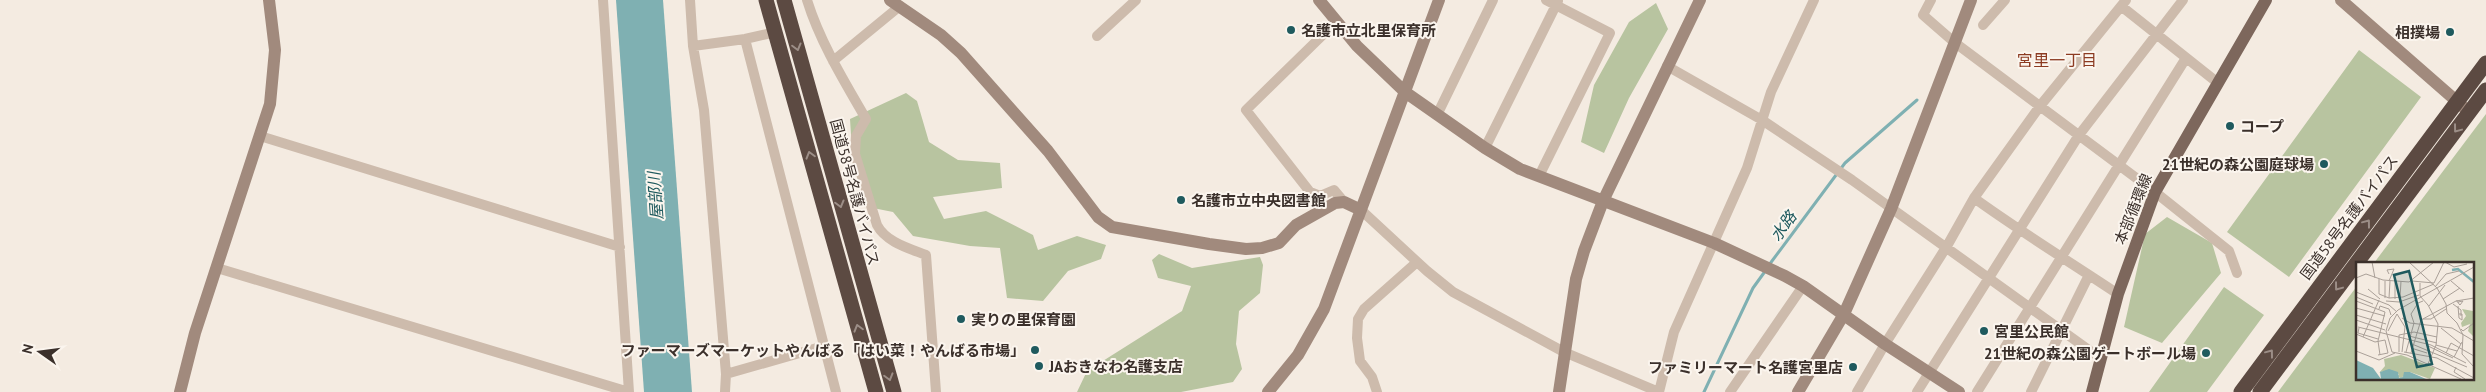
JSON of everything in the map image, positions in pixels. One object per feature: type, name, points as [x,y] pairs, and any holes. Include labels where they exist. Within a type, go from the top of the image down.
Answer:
[{"type":"highway","points":[[766,0],[876,392]]},
{"type":"highway","name":"国道58号名護バイパス","points":[[784,0],[894,392]]},
{"type":"highway","name":"国道58号名護バイパス","points":[[2240,392],[2486,63]]},
{"type":"highway","points":[[2357,262],[2486,90]]},
{"type":"highway","points":[[2260,392],[2356,263]]},
{"type":"main road","name":"本部循環線","points":[[2092,392],[2118,294],[2155,192],[2266,0]]},
{"type":"street","points":[[180,392],[195,333],[270,104],[275,68],[269,0]]},
{"type":"street","points":[[216,268],[630,392],[603,0]]},
{"type":"street","points":[[690,0],[693,46],[704,110],[726,374],[725,392]]},
{"type":"street","points":[[807,0],[812,18],[833,61],[866,120],[856,136],[855,154],[877,225],[882,234],[890,239],[926,254],[936,392]]},
{"type":"street","points":[[1097,36],[1136,0]]},
{"type":"street","points":[[1320,0],[1357,46],[1406,92],[1485,148],[1520,169],[1714,243],[1804,286],[1885,344],[1959,392]]},
{"type":"street","points":[[1268,392],[1298,355],[1324,309],[1439,0]]},
{"type":"street","points":[[1437,115],[1493,0]]},
{"type":"street","points":[[1539,176],[1610,33],[1558,3],[1546,0]]},
{"type":"street","points":[[1559,392],[1576,279],[1603,201],[1700,0]]},
{"type":"street","points":[[1336,22],[1246,110],[1310,192],[1320,196],[1334,190],[1344,202],[1361,210],[1417,262],[1453,292],[1564,352],[1659,392],[1674,332],[1747,168],[1771,92],[1814,0]]},
{"type":"street","points":[[1931,0],[1923,16],[1954,42],[2155,192],[2229,251],[2237,274]]},
{"type":"street","points":[[1798,392],[1844,314],[1890,208],[1971,0]]},
{"type":"street","points":[[1982,25],[2005,0]]},
{"type":"street","points":[[1917,392],[2079,135],[2183,0]]},
{"type":"street","points":[[2341,0],[2469,112]]},
{"type":"street","points":[[833,61],[895,3],[941,35],[961,53],[1048,151],[1098,216],[1112,227],[1209,244],[1246,249],[1262,248],[1279,243],[1296,225],[1322,208],[1335,202],[1344,202]]},
{"type":"street","points":[[1485,148],[1558,3]]},
{"type":"street","points":[[1857,392],[1947,246],[1974,198],[2040,106],[2124,3],[2157,34],[2218,84]]},
{"type":"street","points":[[693,46],[745,39],[776,32]]},
{"type":"street","points":[[745,39],[836,392]]},
{"type":"street","points":[[1977,392],[2186,58]]},
{"type":"street","points":[[1667,66],[1762,120],[1947,246],[2100,358]]},
{"type":"street","points":[[260,136],[620,247]]},
{"type":"street","points":[[1974,198],[2018,230],[2063,256],[2118,294]]},
{"type":"street","points":[[1377,392],[1372,377],[1360,361],[1356,338],[1358,319],[1364,308],[1417,262]]},
{"type":"street","points":[[2031,392],[2060,330],[2090,275]]},
{"type":"street","points":[[1730,392],[1804,286]]},
{"type":"street","points":[[726,374],[824,346]]},
{"type":"green space","points":[[1656,3],[1668,29],[1629,98],[1604,153],[1581,142],[1594,85],[1629,22]]},
{"type":"green space","name":"21世紀の森公園庭球場","points":[[2359,50],[2421,97],[2289,277],[2227,232]]},
{"type":"green space","points":[[906,93],[917,101],[929,142],[958,160],[1000,163],[1002,188],[933,197],[944,219],[986,211],[1033,235],[1038,250],[1077,236],[1106,245],[1101,259],[1068,271],[1043,301],[1007,298],[1000,248],[970,246],[913,236],[893,212],[868,207],[853,166],[850,119]]},
{"type":"green space","points":[[2486,114],[2486,392],[2278,392],[2356,287],[2356,380],[2474,380],[2474,262],[2375,262]]},
{"type":"green space","points":[[2167,217],[2212,243],[2221,273],[2162,343],[2124,327],[2145,234]]},
{"type":"green space","points":[[1159,254],[1192,268],[1260,257],[1263,265],[1260,293],[1239,311],[1236,344],[1242,369],[1233,382],[1181,392],[1077,392],[1087,371],[1182,311],[1191,286],[1158,278],[1152,260]]},
{"type":"green space","name":"21世紀の森公園ゲートボール場","points":[[2224,287],[2264,315],[2207,392],[2149,392]]},
{"type":"water","name":"屋部川","points":[[616,0],[663,0],[692,392],[644,392]]},
{"type":"waterway","name":"水路","points":[[1769,265],[1845,163],[1917,100]]},
{"type":"waterway","name":"水路","points":[[1704,392],[1753,288],[1766,270]]},
{"type":"place","name":"名護市立北里保育所","points":[[1291,30]]},
{"type":"place","name":"相撲場","points":[[2450,32]]},
{"type":"place","name":"コープ","points":[[2230,126]]},
{"type":"place","name":"21世紀の森公園庭球場","points":[[2324,164]]},
{"type":"place","name":"名護市立中央図書館","points":[[1181,200]]},
{"type":"place","name":"実りの里保育園","points":[[961,319]]},
{"type":"place","name":"宮里公民館","points":[[1984,331]]},
{"type":"place","name":"ファーマーズマーケットやんばる「はい菜！やんばる市場」","points":[[1035,350]]},
{"type":"place","name":"21世紀の森公園ゲートボール場","points":[[2206,353]]},
{"type":"place","name":"JAおきなわ名護支店","points":[[1039,366]]},
{"type":"place","name":"ファミリーマート名護宮里店","points":[[1853,367]]},
{"type":"district","name":"宮里一丁目","points":[[2057,60]]}]
